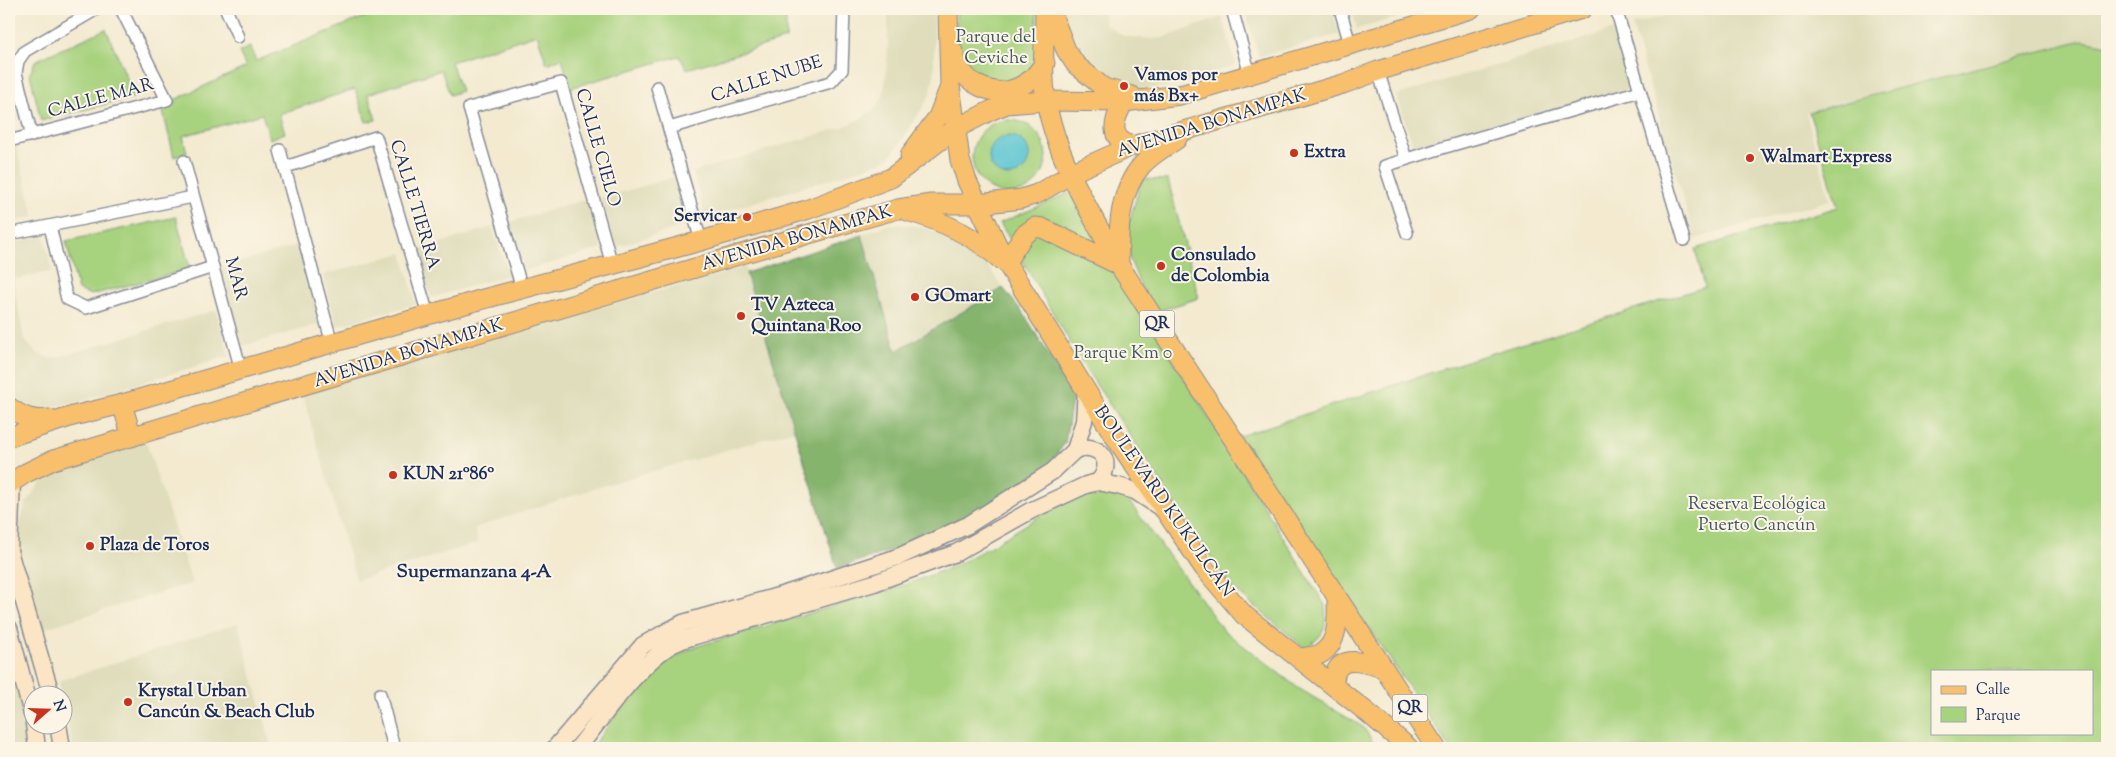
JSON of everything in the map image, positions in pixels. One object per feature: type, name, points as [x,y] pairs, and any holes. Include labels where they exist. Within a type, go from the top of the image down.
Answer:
[{"type":"main road","points":[[948,9],[950,85],[960,160],[967,181],[985,193],[1005,202]]},
{"type":"main road","points":[[1045,9],[1046,101],[1060,148],[1071,174]]},
{"type":"main road","points":[[1050,9],[1066,50],[1079,67],[1104,88],[1148,100]]},
{"type":"main road","name":"AVENIDA BONAMPAK","points":[[9,437],[73,416],[122,404],[428,315],[701,241],[806,210],[891,178],[955,130],[1007,104],[1046,101],[1124,102],[1180,95],[1250,76],[1451,11],[1471,9]]},
{"type":"main road","name":"AVENIDA BONAMPAK","points":[[10,479],[53,460],[898,209],[932,204],[978,204],[1021,199],[1132,146],[1343,84],[1378,71],[1582,9]]},
{"type":"main road","points":[[948,31],[954,58],[961,72],[970,81],[987,90],[1006,91],[1019,87],[1033,78],[1045,63]]},
{"type":"main road","points":[[891,178],[917,147],[938,117],[950,85]]},
{"type":"main road","points":[[1021,102],[1047,118],[1053,127]]},
{"type":"main road","points":[[1124,102],[1117,114],[1114,125],[1117,136],[1121,141],[1132,146]]},
{"type":"main road","points":[[960,160],[966,139],[980,116]]},
{"type":"main road","points":[[898,209],[951,226],[1007,263],[1024,235],[1035,227],[1042,228],[1119,265],[1121,213],[1135,175],[1151,156],[1190,130]]},
{"type":"main road","points":[[1045,189],[1058,161],[1060,148]]},
{"type":"main road","name":"QR","points":[[1071,174],[1119,265],[1436,748]]},
{"type":"main road","name":"BOULEVARD KUKULCÁN","points":[[967,181],[1007,263],[1086,390],[1204,568],[1244,615],[1409,748]]},
{"type":"main road","points":[[806,210],[802,217],[802,224],[806,230],[812,233]]},
{"type":"main road","points":[[744,229],[752,231],[758,239],[757,247],[752,252]]},
{"type":"main road","points":[[122,404],[132,437]]},
{"type":"main road","points":[[9,407],[20,416],[35,421],[73,416]]},
{"type":"main road","points":[[1299,658],[1322,654],[1331,644],[1335,634],[1337,597]]},
{"type":"main road","points":[[1334,686],[1334,677],[1344,663],[1353,660],[1383,668]]},
{"type":"street","name":"CALLE MAR","points":[[32,136],[16,73],[18,61],[25,50],[97,9]]},
{"type":"street","name":"CALLE MAR","points":[[9,141],[166,100],[121,9]]},
{"type":"street","points":[[226,9],[238,37]]},
{"type":"street","name":"CALLE NUBE","points":[[669,128],[830,82],[842,70],[844,9]]},
{"type":"street","points":[[1232,9],[1250,76]]},
{"type":"street","points":[[1340,9],[1350,44]]},
{"type":"street","points":[[1616,9],[1684,240]]},
{"type":"street","points":[[1378,71],[1406,159]]},
{"type":"street","name":"CALLE CIELO","points":[[522,289],[469,108],[561,83],[612,265]]},
{"type":"street","points":[[657,87],[701,241]]},
{"type":"street","points":[[1407,233],[1385,166],[1640,91]]},
{"type":"street","name":"CALLE TIERRA","points":[[286,167],[376,137],[428,315]]},
{"type":"street","points":[[280,150],[332,344]]},
{"type":"street","points":[[9,234],[193,197],[184,161]]},
{"type":"street","name":"MAR","points":[[193,197],[241,370]]},
{"type":"street","points":[[50,226],[67,299],[86,308],[213,267]]},
{"type":"street","points":[[1075,450],[1084,420],[1086,390]]},
{"type":"street","points":[[555,748],[643,645],[683,622],[782,596],[898,557],[968,524],[1053,471],[1075,450],[1083,447],[1092,448],[1100,452],[1104,459],[1106,468],[1104,476],[1098,482]]},
{"type":"street","points":[[10,479],[9,551],[48,684]]},
{"type":"street","points":[[578,748],[620,695],[653,658],[672,644],[874,583],[956,553],[1044,504],[1086,485],[1098,482],[1135,491],[1151,500],[1166,512]]},
{"type":"street","points":[[24,684],[9,626],[19,615],[28,616]]},
{"type":"street","points":[[380,694],[394,748]]},
{"type":"street","points":[[35,734],[37,748]]},
{"type":"street","points":[[60,734],[62,748]]},
{"type":"shaded area","points":[[888,9],[934,9],[934,75],[930,95],[904,138],[889,158],[849,173],[705,217],[693,172],[843,127],[875,109],[882,99],[885,86],[888,50]]},
{"type":"shaded area","points":[[1055,9],[1103,9],[1105,24],[1123,36],[1152,39],[1163,38],[1222,17],[1236,65],[1187,81],[1144,90],[1101,81],[1069,49]]},
{"type":"shaded area","points":[[1258,9],[1332,9],[1339,34],[1259,57],[1246,12]]},
{"type":"shaded area","points":[[1351,9],[1425,9],[1357,29]]},
{"type":"shaded area","points":[[1687,9],[2107,9],[2107,45],[2083,40],[1806,113],[1830,200],[1695,239],[1632,25]]},
{"type":"shaded area","points":[[1617,29],[1635,87],[1415,153],[1397,95]]},
{"type":"shaded area","points":[[15,142],[34,216],[9,222],[9,144]]},
{"type":"shaded area","points":[[678,176],[693,223],[616,247],[601,198]]},
{"type":"shaded area","points":[[587,199],[602,248],[524,271],[510,222]]},
{"type":"shaded area","points":[[889,224],[917,226],[947,235],[969,247],[984,261],[1003,288],[896,351],[862,235]]},
{"type":"shaded area","points":[[492,227],[509,275],[431,298],[418,250]]},
{"type":"shaded area","points":[[44,236],[52,271],[13,280],[24,339],[36,353],[52,359],[216,310],[229,356],[72,404],[39,408],[23,403],[9,393],[9,244]]},
{"type":"shaded area","points":[[299,245],[321,324],[242,346],[219,268]]},
{"type":"shaded area","points":[[402,253],[416,304],[337,326],[323,275]]},
{"type":"shaded area","points":[[745,267],[795,430],[605,485],[474,528],[478,543],[356,580],[302,392]]},
{"type":"shaded area","points":[[144,436],[192,583],[42,629],[23,564],[19,525],[26,503],[42,481],[67,463]]},
{"type":"shaded area","points":[[238,623],[272,748],[73,748],[70,734],[72,734],[72,684],[60,684],[59,681]]},
{"type":"shaded area","points":[[9,661],[22,708],[22,734],[27,734],[28,748],[9,748]]},
{"type":"green space","points":[[384,9],[786,9],[786,39],[687,69],[679,56],[570,88],[562,58],[547,64],[537,34],[451,62],[461,91],[450,95],[441,70],[368,94],[376,120],[366,122],[355,89],[279,114],[285,133],[270,139],[262,114],[183,136],[187,153],[174,157],[162,107],[177,103],[174,100],[246,67],[239,52],[250,47],[256,61]]},
{"type":"green space","name":"Parque del Ceviche","points":[[956,9],[1037,9],[1038,57],[1020,83],[997,88],[957,65]]},
{"type":"green space","points":[[106,29],[135,97],[41,121],[30,74],[35,61]]},
{"type":"green space","name":"Reserva Ecológica Puerto Cancún","points":[[2083,40],[2107,45],[2107,748],[1450,748],[1239,436],[1470,360],[1705,287],[1695,249],[1838,207],[1809,112]]},
{"type":"green space","points":[[1002,120],[1016,120],[1030,126],[1040,136],[1046,150],[1044,171],[1030,188],[1016,194],[1002,194],[988,188],[978,178],[972,164],[972,150],[978,136],[988,126]]},
{"type":"green space","points":[[1142,179],[1168,180],[1199,298],[1152,313],[1130,260],[1128,225]]},
{"type":"green space","name":"Parque Km 0","points":[[1069,193],[1325,605],[1325,625],[1321,635],[1305,648],[1230,586],[1086,369],[1000,223]]},
{"type":"green space","points":[[176,217],[190,269],[91,295],[78,290],[66,241]]},
{"type":"green space","points":[[862,235],[896,351],[1003,288],[1024,314],[1073,395],[1065,443],[1046,469],[948,533],[837,568],[746,273]]},
{"type":"green space","points":[[1117,485],[1223,630],[1298,688],[1363,727],[1377,748],[591,748],[626,703],[651,675],[681,654],[698,646],[899,587],[957,565],[1088,486]]},
{"type":"water","points":[[1013,136],[1020,139],[1026,145],[1029,156],[1028,164],[1020,173],[1013,176],[1005,176],[998,173],[990,164],[989,152],[992,145],[1001,137]]},
{"type":"place","name":"Vamos por más Bx+","points":[[1124,86]]},
{"type":"place","name":"Extra","points":[[1294,153]]},
{"type":"place","name":"Walmart Express","points":[[1750,158]]},
{"type":"place","name":"Servicar","points":[[747,217]]},
{"type":"place","name":"Consulado de Colombia","points":[[1161,266]]},
{"type":"place","name":"GOmart","points":[[915,297]]},
{"type":"place","name":"TV Azteca Quintana Roo","points":[[741,316]]},
{"type":"place","name":"KUN 21º86º","points":[[393,475]]},
{"type":"place","name":"Plaza de Toros","points":[[90,546]]},
{"type":"place","name":"Krystal Urban Cancún & Beach Club","points":[[128,702]]},
{"type":"district","name":"Supermanzana 4-A","points":[[474,572]]}]
